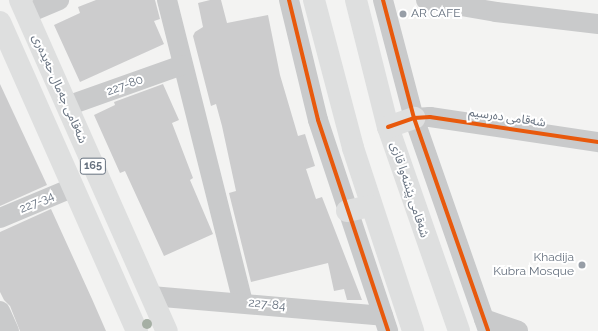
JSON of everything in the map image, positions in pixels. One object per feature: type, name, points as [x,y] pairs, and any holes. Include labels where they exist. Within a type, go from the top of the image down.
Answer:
[{"type":"main road","points":[[314,0],[351,141],[371,206],[413,330]]},
{"type":"main road","name":"شەقامی پێشەوا قازی","points":[[356,0],[388,127],[420,227],[454,325]]},
{"type":"main road","name":"شەقامی جەمال حەیدەری","points":[[23,7],[167,331]]},
{"type":"main road","name":"165","points":[[0,22],[137,331]]},
{"type":"main road","points":[[388,127],[414,118]]},
{"type":"main road","points":[[347,211],[371,206]]},
{"type":"street","points":[[23,7],[59,0]]},
{"type":"street","points":[[168,0],[182,65],[243,302]]},
{"type":"street","points":[[289,0],[318,120],[385,324]]},
{"type":"street","points":[[383,0],[414,118],[486,325],[518,331]]},
{"type":"street","points":[[426,0],[494,6],[598,24]]},
{"type":"street","name":"227-80","points":[[67,106],[182,65]]},
{"type":"street","name":"شەقامی دەرسیم","points":[[414,118],[430,117],[598,142]]},
{"type":"street","name":"227-34","points":[[0,218],[74,187]]},
{"type":"street","name":"227-84","points":[[151,296],[243,302],[385,324]]},
{"type":"street","points":[[0,311],[9,331]]},
{"type":"building","points":[[96,0],[155,0],[160,19],[154,21],[164,44],[80,82],[54,25],[80,13],[78,7]]},
{"type":"building","points":[[210,0],[221,0],[227,23],[268,15],[280,75],[298,136],[305,134],[315,166],[306,169],[316,199],[322,197],[362,300],[347,300],[344,289],[334,291],[328,263],[251,282],[229,193],[236,191],[222,126],[216,104],[211,106],[193,36],[195,32],[203,27],[198,3]]},
{"type":"building","points":[[0,84],[47,185],[0,206]]},
{"type":"building","points":[[163,84],[179,120],[172,123],[193,178],[190,180],[213,234],[164,256],[125,171],[120,173],[94,115],[115,105],[114,102]]},
{"type":"building","points":[[51,209],[106,331],[20,331],[10,306],[4,300],[0,292],[0,232]]},
{"type":"cycle path","points":[[289,0],[318,120],[388,331]]},
{"type":"cycle path","points":[[383,0],[414,118],[488,331]]},
{"type":"cycle path","points":[[388,127],[414,118],[430,117],[598,142]]},
{"type":"place","name":"AR CAFE","points":[[403,14]]},
{"type":"place","name":"Khadija Kubra Mosque","points":[[582,265]]}]
